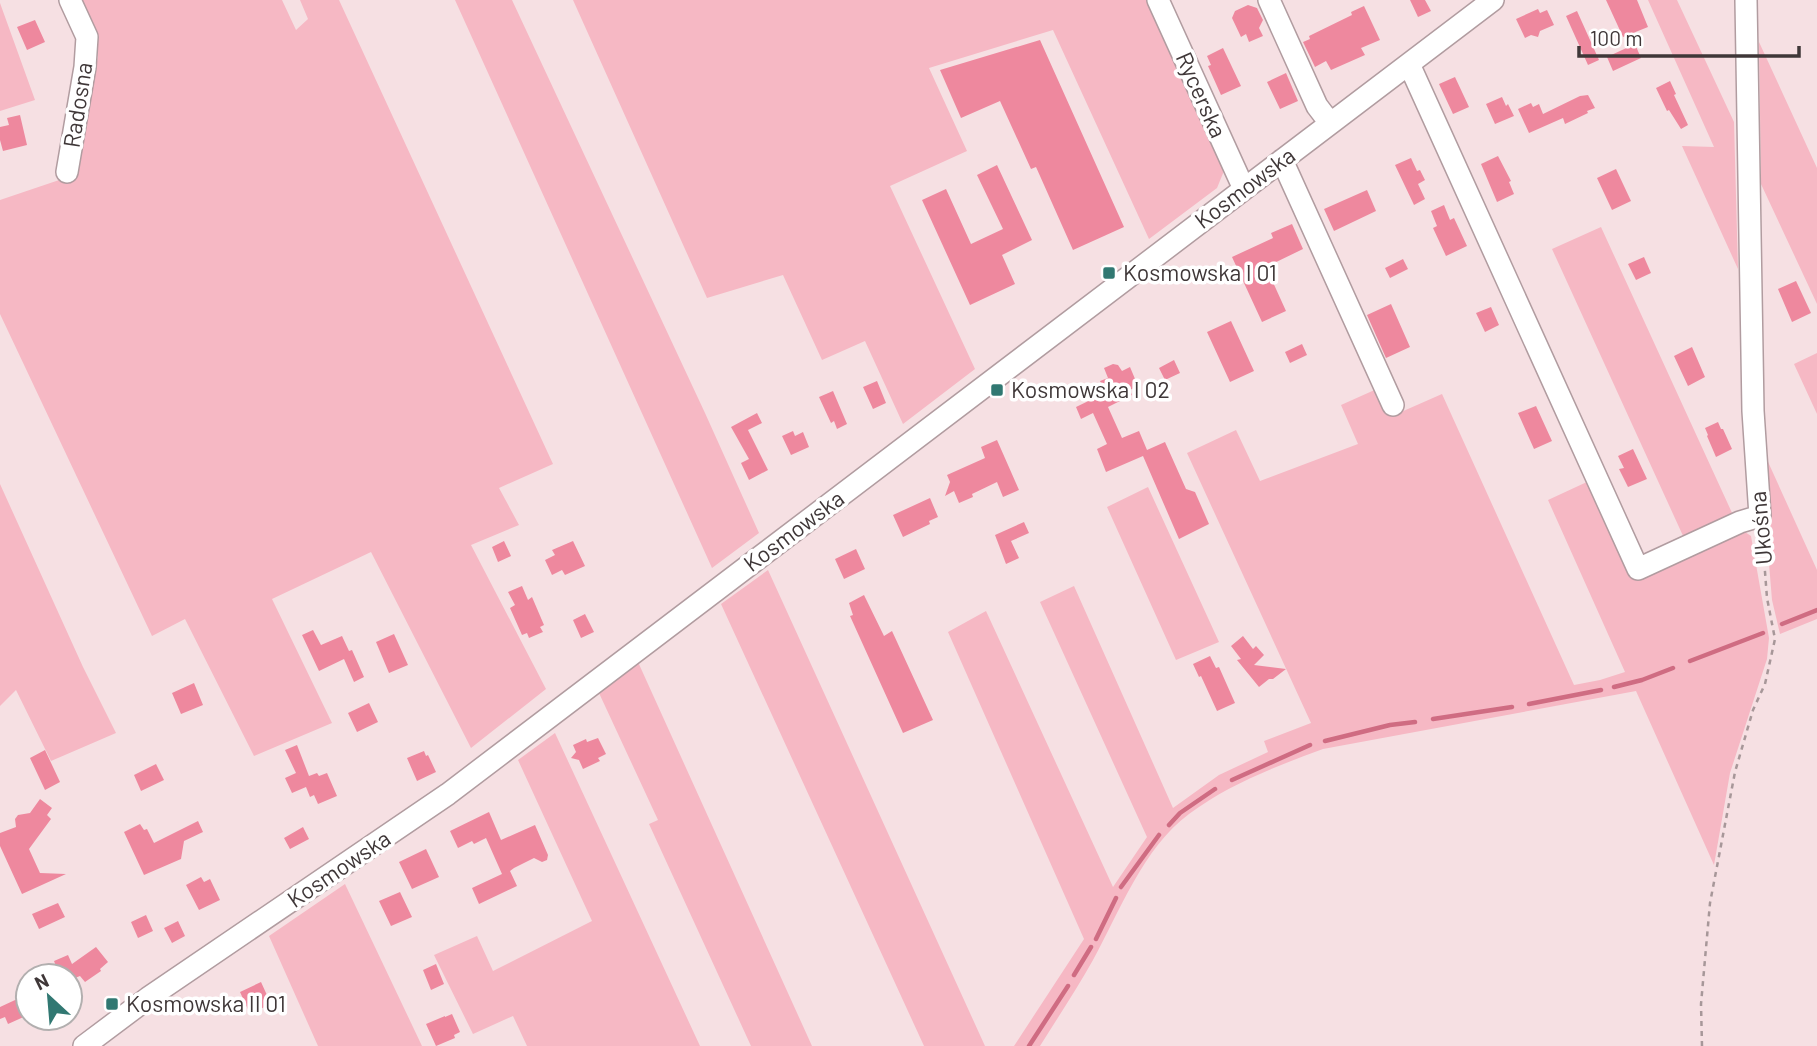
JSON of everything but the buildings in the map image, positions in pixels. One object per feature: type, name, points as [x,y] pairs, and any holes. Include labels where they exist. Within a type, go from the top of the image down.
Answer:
[{"type":"street","name":"Radosna","points":[[67,172],[86,67],[87,37],[70,0]]},
{"type":"street","name":"Rycerska","points":[[1158,0],[1244,189]]},
{"type":"street","points":[[1269,0],[1317,106],[1330,123]]},
{"type":"street","name":"Kosmowska","points":[[84,1046],[148,998],[448,794],[1493,0]]},
{"type":"street","name":"Ukośna","points":[[1746,0],[1753,411],[1760,516]]},
{"type":"street","points":[[1409,64],[1638,569],[1740,522],[1760,516]]},
{"type":"street","points":[[1282,160],[1393,405]]},
{"type":"path","name":"Ukośna","points":[[1702,1046],[1702,1004],[1710,903],[1735,772],[1753,710],[1765,684],[1775,639],[1767,598],[1760,516]]},
{"type":"shaded area","points":[[78,0],[282,0],[296,30],[308,19],[300,0],[339,0],[553,464],[499,488],[519,525],[471,545],[546,689],[471,748],[371,552],[272,599],[332,723],[254,756],[185,619],[152,636],[0,314],[0,200],[74,175],[98,57],[95,41]]},
{"type":"shaded area","points":[[455,0],[512,0],[705,413],[759,533],[712,568]]},
{"type":"shaded area","points":[[573,0],[1148,0],[1226,166],[1217,188],[1149,239],[1053,30],[929,68],[967,151],[890,186],[975,369],[903,424],[865,341],[822,360],[783,275],[707,298]]},
{"type":"shaded area","points":[[1648,0],[1677,0],[1734,122],[1738,269],[1682,146],[1714,147]]},
{"type":"shaded area","points":[[0,3],[35,100],[0,111]]},
{"type":"shaded area","points":[[1759,42],[1817,168],[1817,304],[1761,184]]},
{"type":"shaded area","points":[[1601,227],[1733,515],[1684,538],[1552,249]]},
{"type":"shaded area","points":[[1817,353],[1817,414],[1794,364]]},
{"type":"shaded area","points":[[1379,388],[1392,416],[1442,394],[1574,685],[1625,672],[1548,500],[1589,481],[1634,578],[1742,530],[1751,536],[1769,638],[1767,659],[1730,773],[1714,865],[1636,691],[1323,749],[1237,785],[1204,803],[1173,828],[1158,844],[1134,881],[1087,971],[1040,1046],[1014,1046],[1084,939],[948,632],[986,611],[1113,887],[1147,837],[1040,602],[1074,586],[1173,808],[1219,775],[1268,752],[1264,741],[1311,723],[1187,453],[1236,430],[1260,481],[1358,444],[1341,405]]},
{"type":"shaded area","points":[[1759,442],[1817,570],[1817,619],[1780,634],[1772,600]]},
{"type":"shaded area","points":[[0,484],[116,733],[51,761],[16,690],[0,706]]},
{"type":"shaded area","points":[[1148,487],[1219,642],[1176,660],[1107,507]]},
{"type":"shaded area","points":[[768,570],[985,1046],[924,1046],[721,604]]},
{"type":"shaded area","points":[[638,662],[812,1046],[751,1046],[649,824],[658,820],[599,693]]},
{"type":"shaded area","points":[[555,733],[700,1046],[527,1046],[513,1016],[473,1034],[434,955],[477,936],[493,971],[592,921],[518,760]]},
{"type":"shaded area","points":[[345,884],[422,1046],[318,1046],[269,936]]},
{"type":"waterway","points":[[1782,624],[1817,610]]},
{"type":"waterway","points":[[1690,661],[1763,633]]},
{"type":"waterway","points":[[1614,687],[1673,668]]},
{"type":"waterway","points":[[1529,704],[1601,690]]},
{"type":"waterway","points":[[1433,719],[1512,707]]},
{"type":"waterway","points":[[1325,741],[1390,725],[1415,722]]},
{"type":"waterway","points":[[1232,780],[1310,745]]},
{"type":"waterway","points":[[1169,825],[1180,813],[1215,789]]},
{"type":"waterway","points":[[1121,887],[1159,835]]},
{"type":"waterway","points":[[1096,939],[1116,898]]},
{"type":"waterway","points":[[1074,975],[1091,947]]},
{"type":"waterway","points":[[1029,1046],[1068,986]]},
{"type":"place","name":"Kosmowska I 01","points":[[1109,273]]},
{"type":"place","name":"Kosmowska I 02","points":[[997,390]]},
{"type":"place","name":"Kosmowska II 01","points":[[112,1004]]}]
